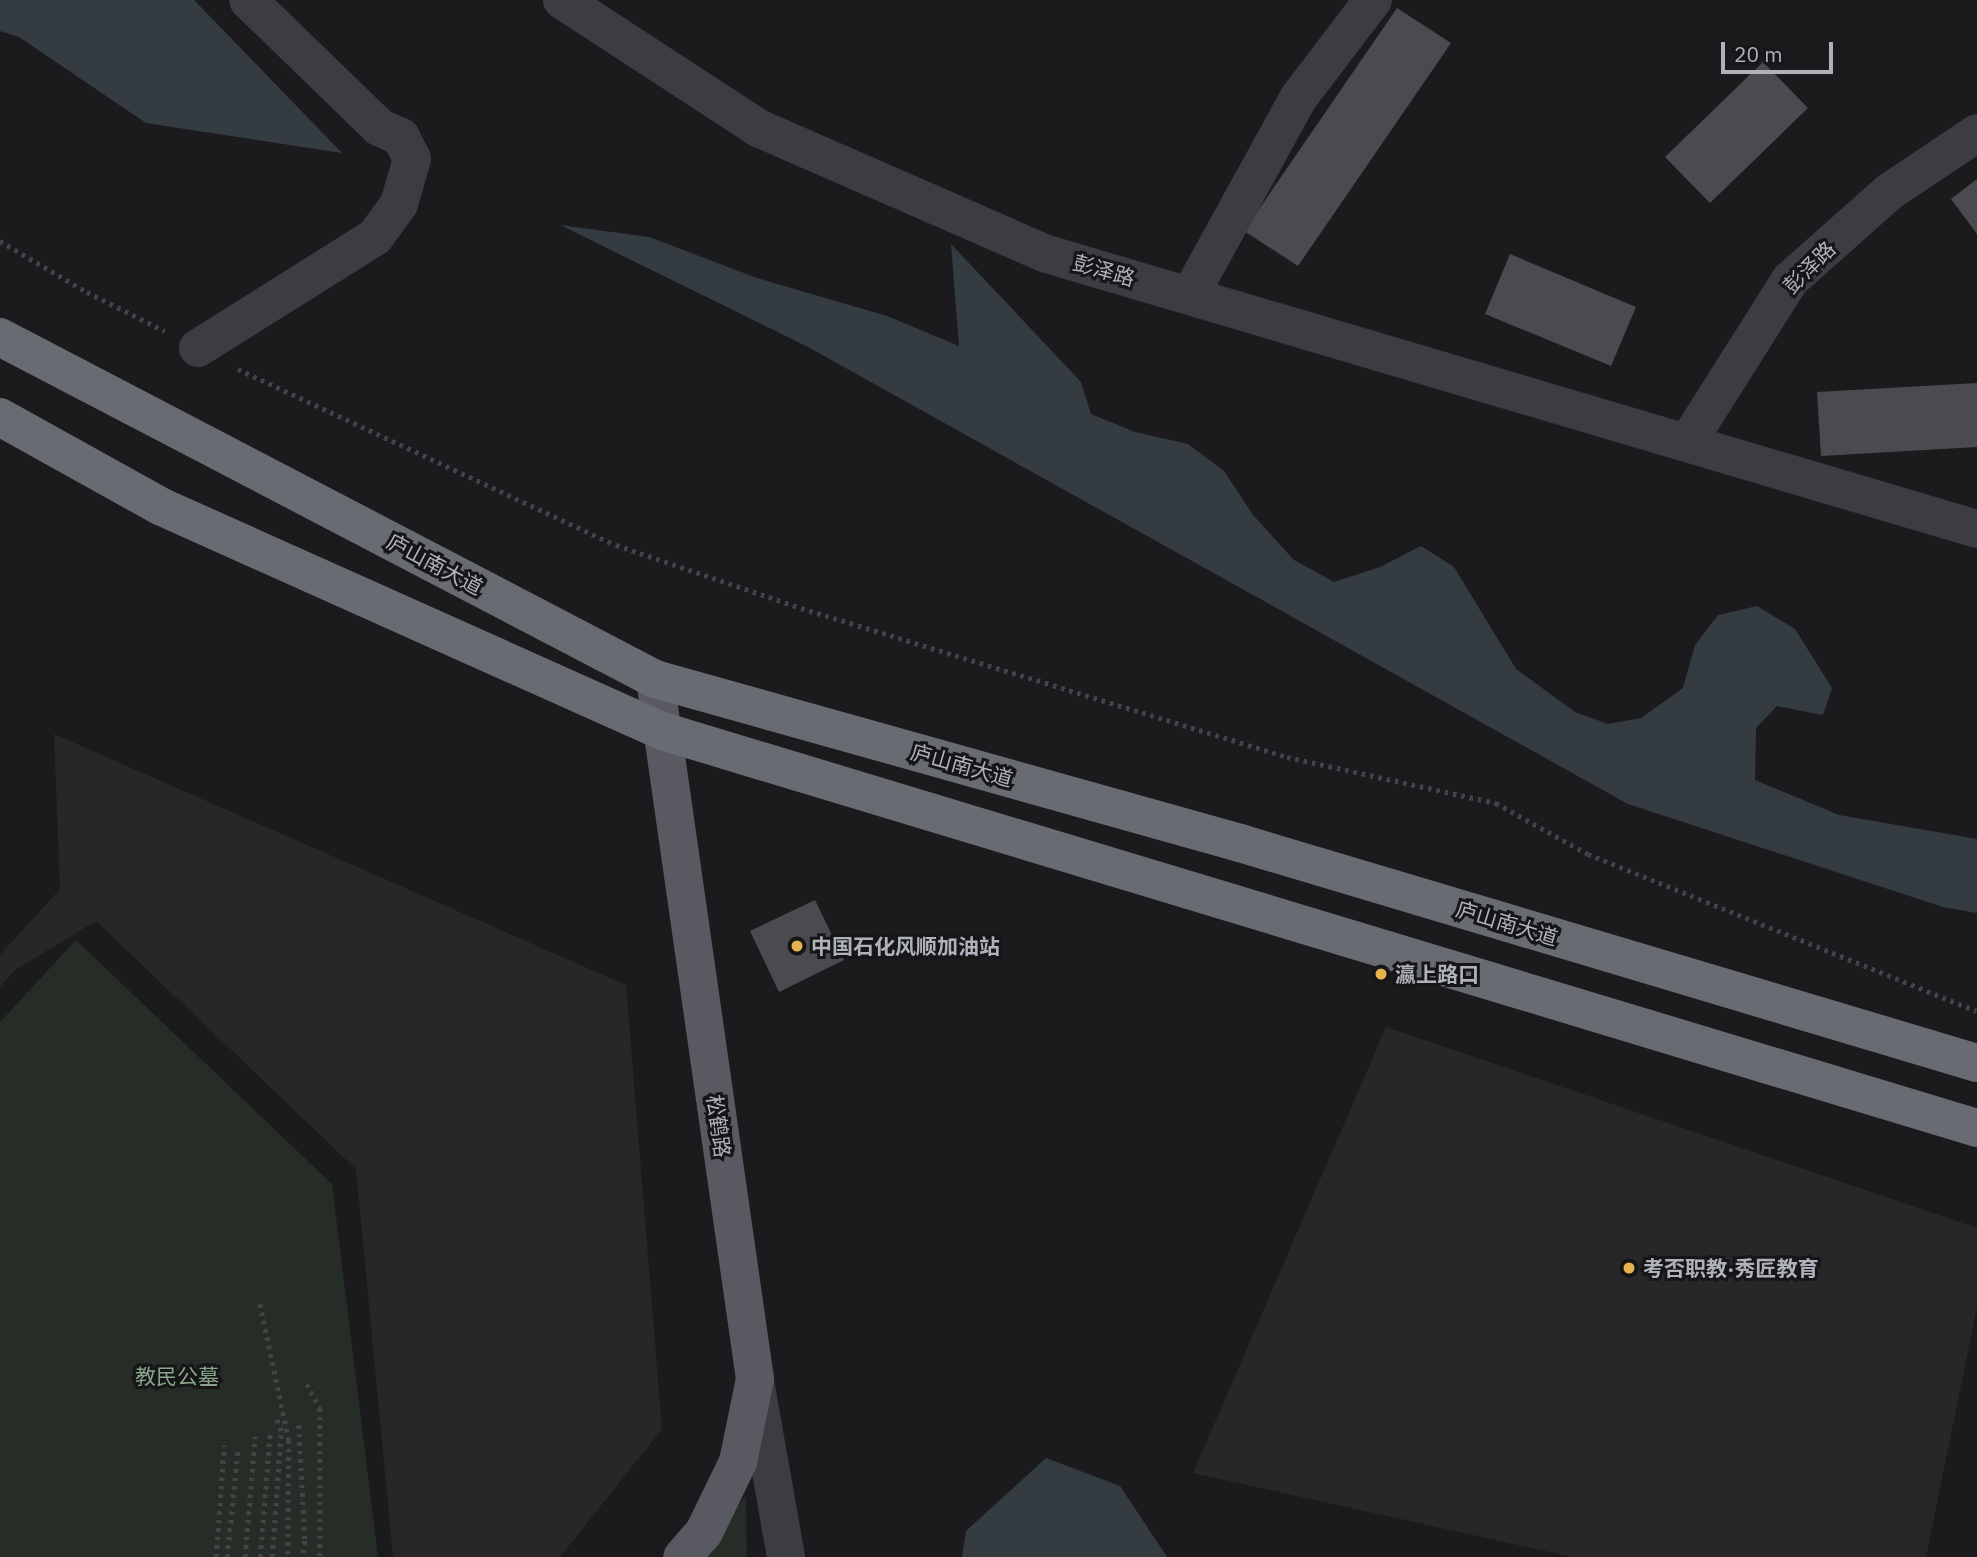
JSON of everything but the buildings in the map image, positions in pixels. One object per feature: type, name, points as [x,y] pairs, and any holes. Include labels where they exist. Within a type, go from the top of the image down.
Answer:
[{"type":"highway","name":"庐山南大道","points":[[0,337],[655,679],[1240,843],[1977,1063]]},
{"type":"highway","points":[[0,417],[162,507],[662,731],[1977,1128]]},
{"type":"main road","name":"松鹤路","points":[[655,679],[755,1379],[738,1462],[704,1532],[682,1557]]},
{"type":"street","points":[[198,348],[375,237],[399,204],[412,159],[401,137],[379,127],[248,0]]},
{"type":"street","name":"彭泽路","points":[[562,0],[758,128],[1047,254],[1977,529]]},
{"type":"street","points":[[1190,295],[1299,97],[1373,0]]},
{"type":"street","name":"彭泽路","points":[[1687,443],[1790,280],[1889,192],[1977,134]]},
{"type":"street","points":[[755,1379],[786,1557]]},
{"type":"path","points":[[0,242],[87,292],[276,388],[616,545],[801,608],[1287,757],[1496,803],[1588,854],[1977,1011]]},
{"type":"path","points":[[260,1304],[289,1440],[288,1557]]},
{"type":"path","points":[[307,1384],[320,1408],[320,1557]]},
{"type":"path","points":[[272,1557],[281,1431],[276,1417]]},
{"type":"path","points":[[299,1425],[305,1541],[303,1557]]},
{"type":"path","points":[[260,1557],[270,1434]]},
{"type":"path","points":[[245,1557],[255,1436]]},
{"type":"path","points":[[216,1557],[224,1445]]},
{"type":"path","points":[[228,1557],[238,1447]]},
{"type":"shaded area","points":[[0,0],[194,0],[342,153],[146,123],[19,37],[0,31]]},
{"type":"shaded area","points":[[560,225],[649,237],[757,278],[887,316],[959,346],[951,244],[1081,382],[1091,414],[1135,432],[1188,444],[1224,471],[1253,515],[1294,560],[1334,582],[1380,567],[1421,546],[1454,567],[1516,669],[1575,712],[1608,724],[1641,718],[1683,688],[1695,645],[1718,615],[1757,606],[1795,629],[1832,688],[1823,715],[1777,706],[1756,728],[1755,780],[1839,815],[1977,839],[1977,913],[1943,907],[1628,804],[808,347]]},
{"type":"shaded area","points":[[54,734],[626,985],[662,1429],[560,1557],[393,1557],[356,1169],[96,921],[15,970],[0,987],[0,955],[60,889]]},
{"type":"shaded area","name":"考否职教·秀匠教育","points":[[1386,1027],[1977,1228],[1977,1307],[1926,1557],[1572,1557],[1193,1473]]},
{"type":"shaded area","points":[[1046,1458],[1120,1486],[1167,1557],[962,1557],[966,1531]]},
{"type":"green space","name":"教民公墓","points":[[76,940],[332,1184],[378,1557],[0,1557],[0,1022]]},
{"type":"green space","points":[[746,1496],[747,1557],[695,1557]]},
{"type":"place","name":"中国石化风顺加油站","points":[[797,946]]},
{"type":"place","name":"瀛上路口","points":[[1381,974]]},
{"type":"place","name":"考否职教·秀匠教育","points":[[1629,1268]]}]
